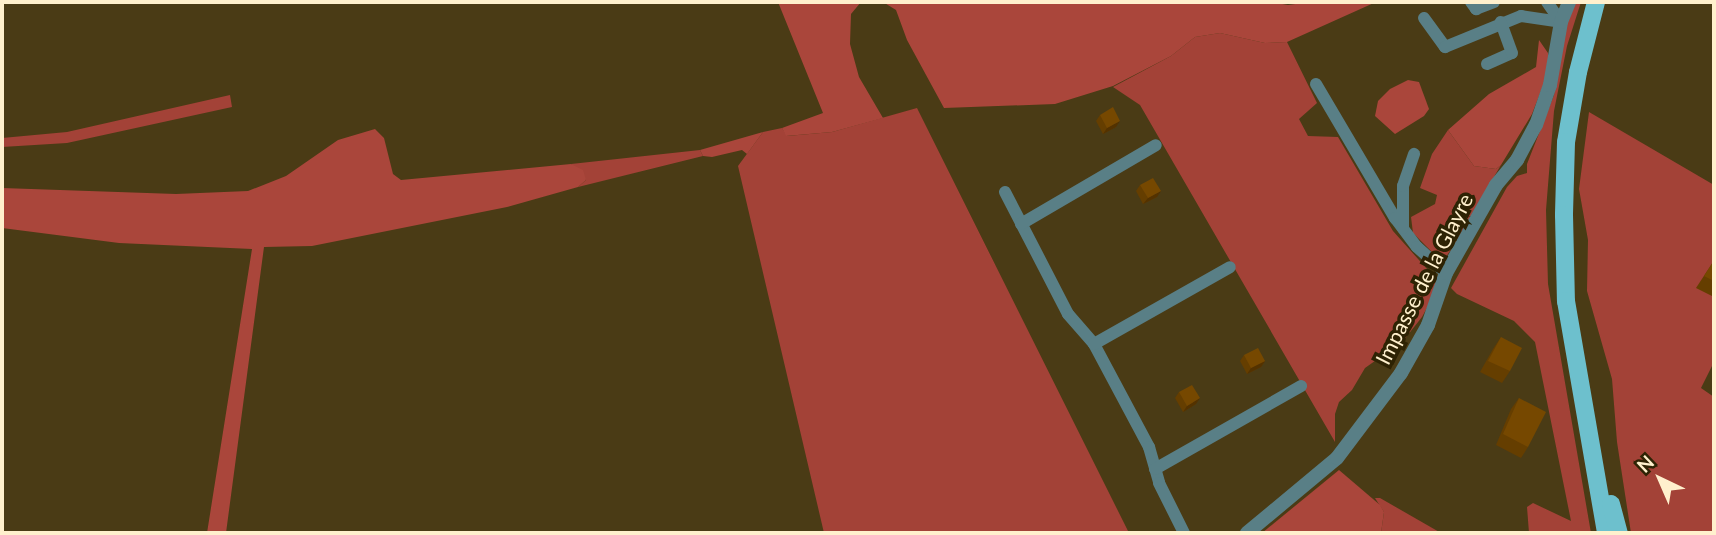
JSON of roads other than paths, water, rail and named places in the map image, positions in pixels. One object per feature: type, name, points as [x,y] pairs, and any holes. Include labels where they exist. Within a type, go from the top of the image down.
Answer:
[{"type":"main road","points":[[1596,2],[1577,72],[1566,142],[1564,215],[1566,300],[1605,533]]},
{"type":"main road","points":[[1586,413],[1619,533]]},
{"type":"street","name":"Impasse de la Glayre","points":[[1247,533],[1337,458],[1380,405],[1428,325],[1446,273],[1496,185],[1517,160],[1536,125],[1550,85],[1560,22],[1569,2]]},
{"type":"lane","points":[[1471,2],[1476,9],[1494,2]]},
{"type":"lane","points":[[1547,2],[1560,22]]},
{"type":"lane","points":[[1424,18],[1445,47],[1521,16],[1560,22]]},
{"type":"lane","points":[[1487,64],[1512,53],[1501,22]]},
{"type":"lane","points":[[1316,84],[1403,228],[1430,260],[1446,273]]},
{"type":"lane","points":[[1021,224],[1156,145]]},
{"type":"lane","points":[[1403,228],[1403,186],[1414,154]]},
{"type":"lane","points":[[1004,192],[1068,314],[1094,344],[1149,447],[1155,469],[1185,533]]},
{"type":"lane","points":[[1094,344],[1230,267]]},
{"type":"lane","points":[[1155,469],[1301,386]]}]
